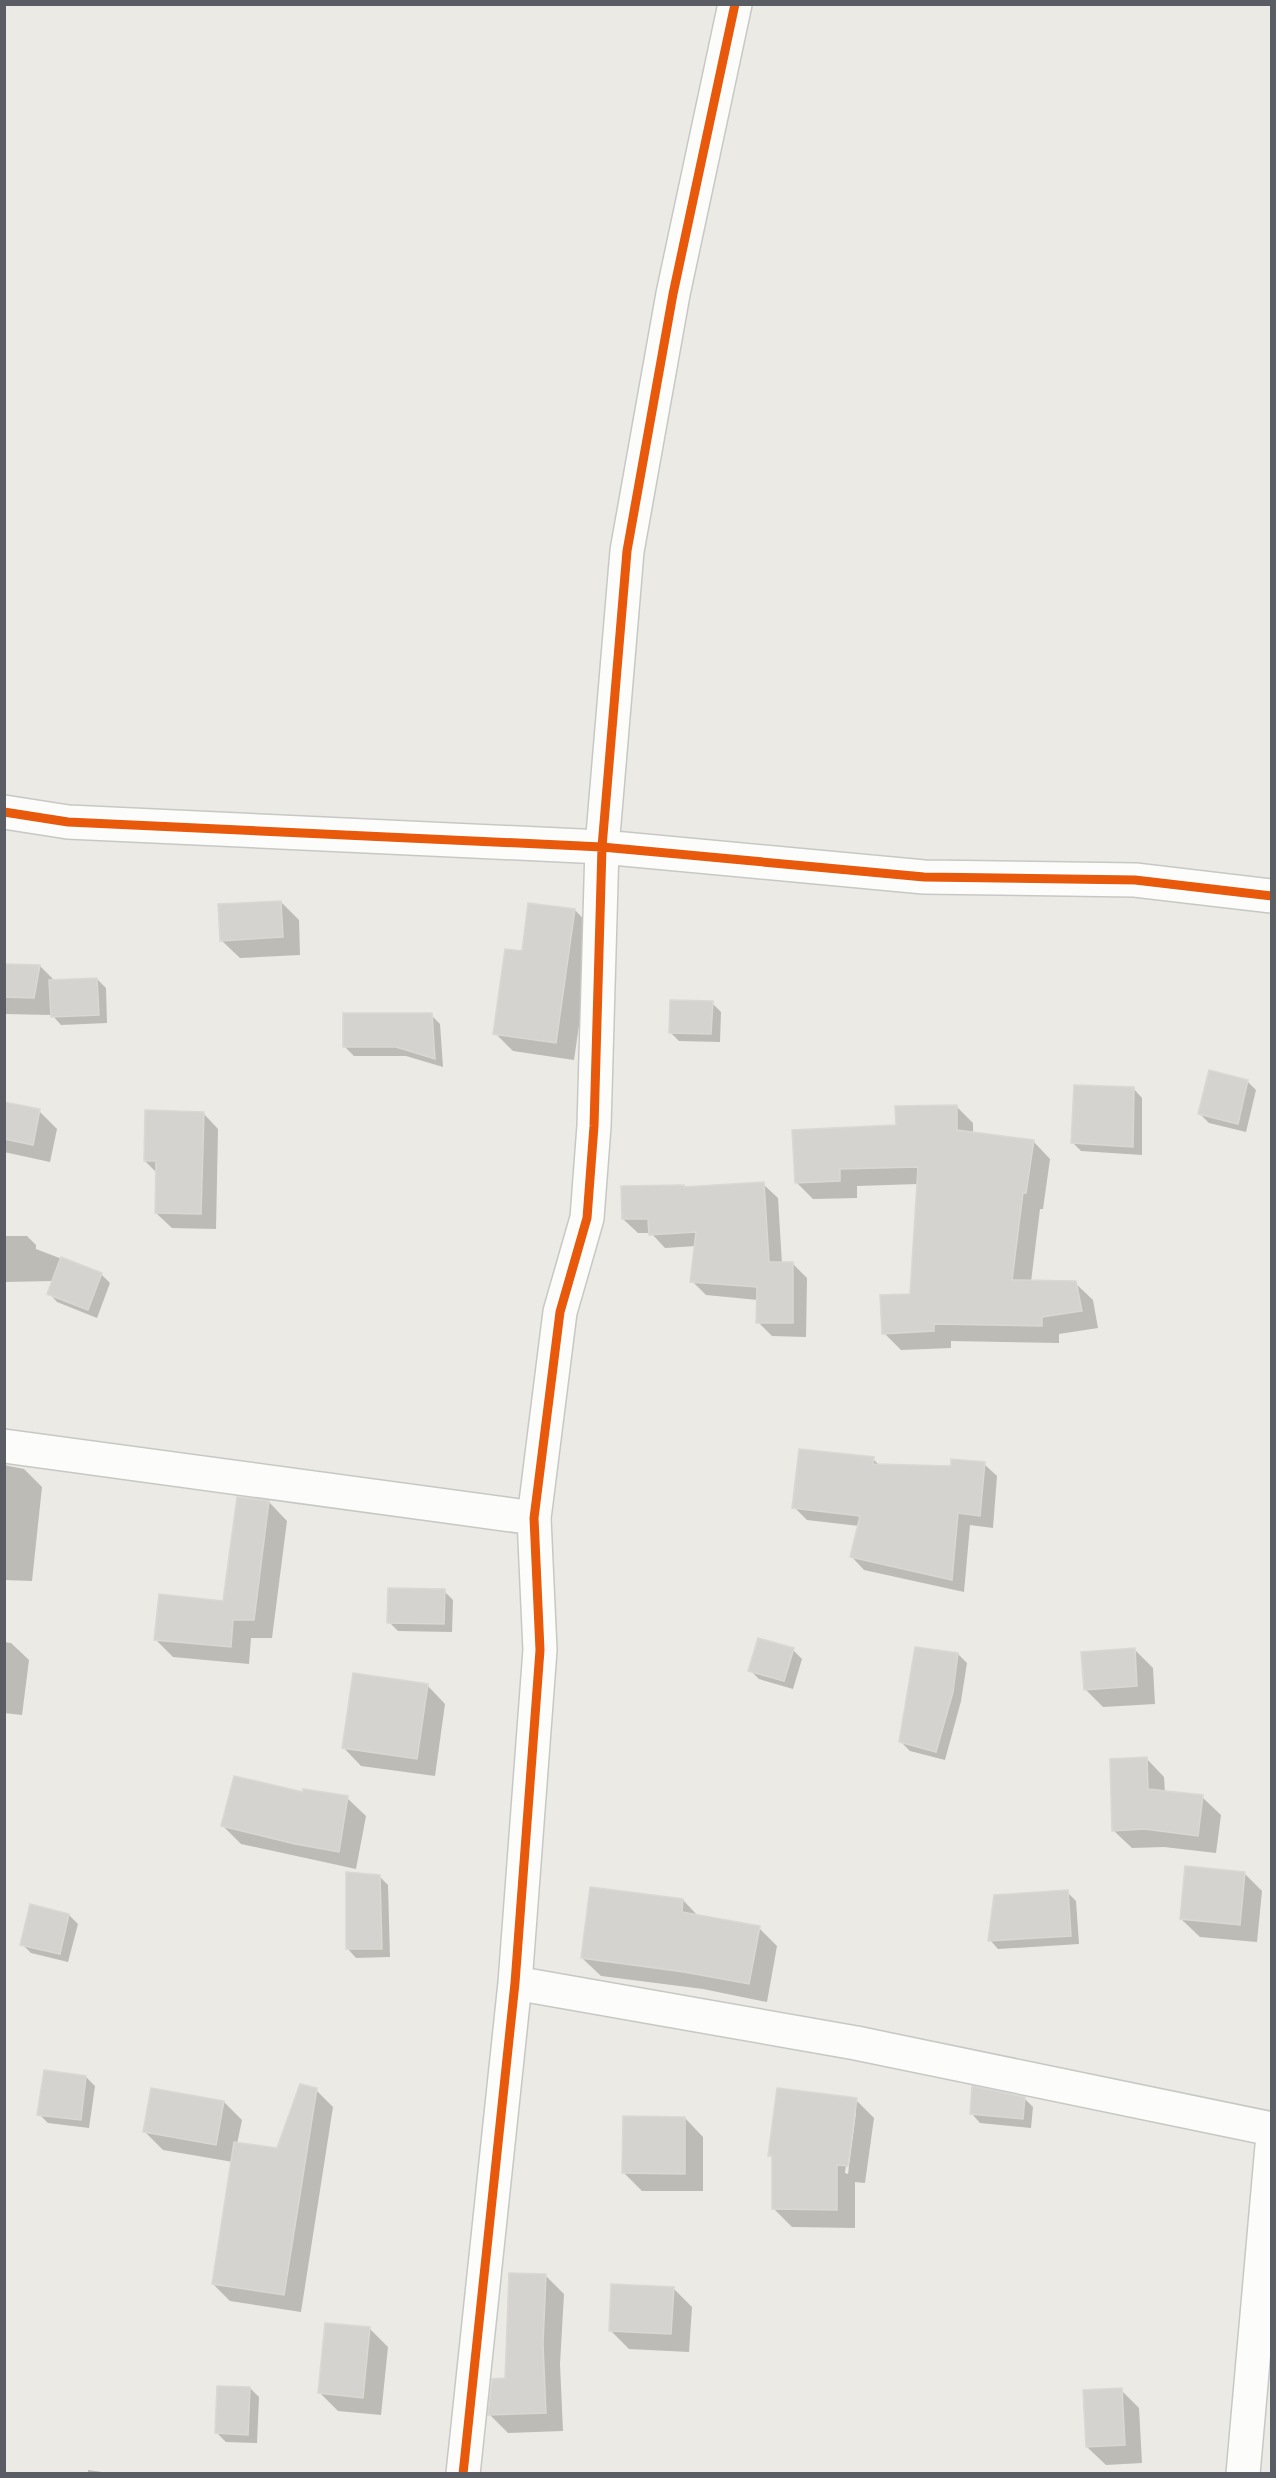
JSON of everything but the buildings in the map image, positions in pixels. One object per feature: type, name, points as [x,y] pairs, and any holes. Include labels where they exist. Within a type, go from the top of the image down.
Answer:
[{"type":"street","points":[[463,2474],[515,1983],[540,1650],[534,1518],[560,1312],[587,1218],[594,1126],[602,847],[627,551],[673,294],[735,4]]},
{"type":"street","points":[[4,812],[68,822],[602,847],[924,877],[1135,880],[1272,896]]},
{"type":"street","points":[[4,1446],[534,1518]]},
{"type":"street","points":[[515,1983],[856,2043],[1272,2129]]},
{"type":"street","points":[[1243,2474],[1272,2146]]},
{"type":"cycle path","points":[[463,2474],[515,1983],[540,1650],[534,1518],[560,1312],[587,1218],[594,1126],[602,847],[627,551],[673,294],[735,4]]},
{"type":"cycle path","points":[[4,812],[68,822],[602,847],[924,877],[1135,880],[1272,896]]}]
